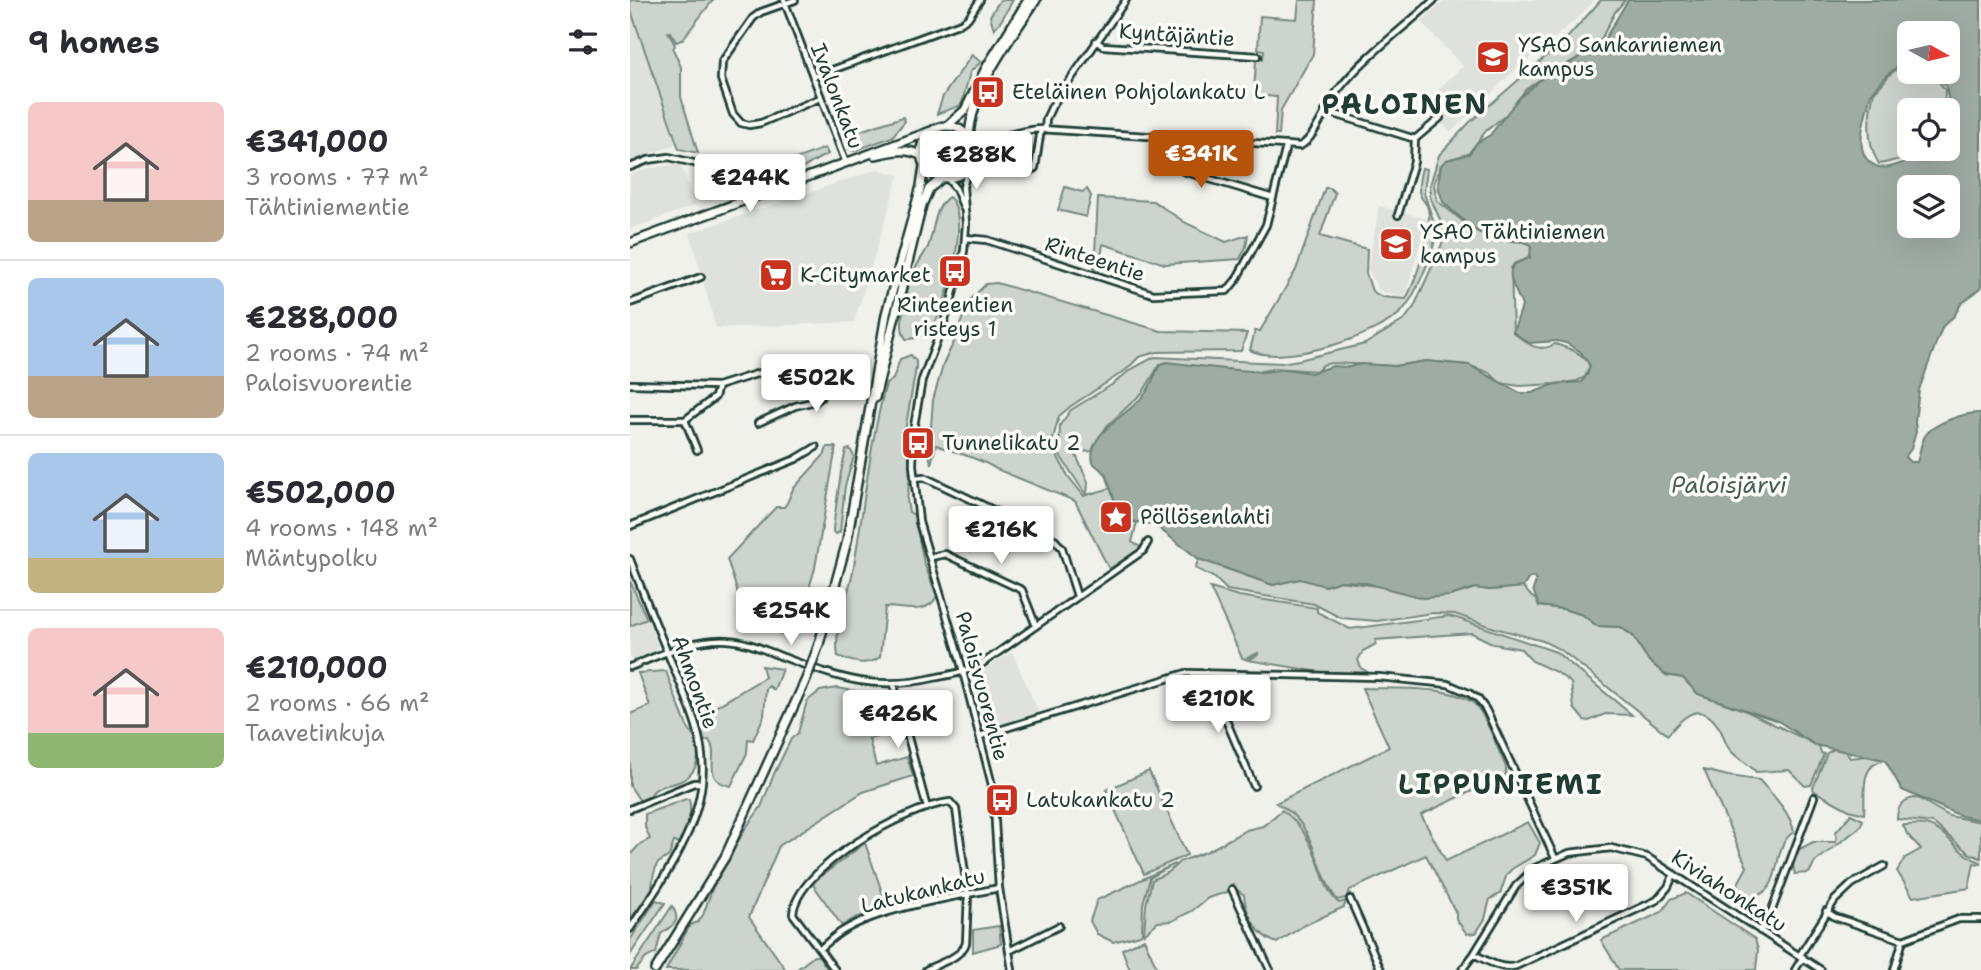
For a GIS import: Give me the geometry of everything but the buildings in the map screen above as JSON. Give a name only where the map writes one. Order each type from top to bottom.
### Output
[{"type":"main road","points":[[630,243],[947,126],[965,110],[986,68],[1028,0]]},
{"type":"main road","points":[[655,969],[725,856],[807,677],[819,644],[847,541],[870,410],[925,195],[932,185],[968,169],[973,158],[970,138],[973,111],[987,79],[1036,0]]},
{"type":"main road","points":[[947,126],[960,129],[970,138]]},
{"type":"main road","points":[[870,410],[886,314],[921,186],[924,166],[920,155],[923,143],[931,131]]},
{"type":"main road","points":[[861,159],[902,150],[910,150],[920,155]]},
{"type":"main road","points":[[924,166],[944,178]]},
{"type":"street","points":[[795,0],[761,12],[753,18],[722,62],[721,79],[733,114],[741,123],[755,125],[820,98]]},
{"type":"street","points":[[813,77],[961,23],[968,18],[980,0]]},
{"type":"street","points":[[1006,172],[1035,168],[1043,129],[1052,106],[1126,0]]},
{"type":"street","points":[[970,138],[986,140],[1021,130],[1043,129],[1304,145],[1340,88],[1356,70],[1434,0]]},
{"type":"street","name":"Ivalonkatu","points":[[785,2],[846,164]]},
{"type":"street","name":"Kyntäjäntie","points":[[1096,41],[1103,46],[1258,56]]},
{"type":"street","points":[[1325,111],[1415,139]]},
{"type":"street","points":[[1398,215],[1414,162],[1415,139],[1440,118]]},
{"type":"street","points":[[973,158],[1000,138]]},
{"type":"street","points":[[1178,139],[1179,167],[1183,171],[1273,198]]},
{"type":"street","name":"Rinteentie","points":[[966,238],[987,240],[1153,294],[1220,293],[1231,287],[1260,238],[1286,146]]},
{"type":"street","points":[[630,167],[648,160],[669,157],[702,165],[728,178],[740,202]]},
{"type":"street","name":"Paloisvuorentie","points":[[968,169],[963,187],[966,238],[953,295],[922,380],[914,426],[914,478],[919,522],[963,671],[993,789],[999,888],[1012,970]]},
{"type":"street","name":"Paloisvuorentie","points":[[944,178],[956,189],[965,210]]},
{"type":"street","points":[[630,303],[701,277]]},
{"type":"street","points":[[630,384],[718,386],[769,370],[818,372],[822,383],[821,397],[758,423]]},
{"type":"street","points":[[630,420],[685,420],[715,397],[718,386]]},
{"type":"street","points":[[685,420],[698,450]]},
{"type":"street","points":[[630,526],[796,459],[816,447]]},
{"type":"street","points":[[914,478],[924,477],[1054,539],[1062,548],[1077,597]]},
{"type":"street","points":[[630,667],[705,641],[738,641],[865,684],[894,685],[963,671],[983,663],[1143,551],[1149,542]]},
{"type":"street","points":[[931,557],[946,554],[1022,590],[1035,626]]},
{"type":"street","name":"Ahmontie","points":[[630,559],[690,706],[702,756],[702,783],[695,812],[684,839],[630,929]]},
{"type":"street","points":[[980,736],[1185,673],[1379,677],[1448,684],[1478,699],[1486,710],[1555,858]]},
{"type":"street","points":[[1206,673],[1254,786]]},
{"type":"street","points":[[894,685],[927,808]]},
{"type":"street","points":[[630,809],[694,783],[702,783]]},
{"type":"street","points":[[1760,931],[1769,918],[1814,797]]},
{"type":"street","points":[[835,970],[793,914],[811,878],[880,827],[950,802],[956,809],[968,895],[964,949],[926,970]]},
{"type":"street","name":"Kiviahonkatu","points":[[1462,970],[1475,954],[1517,886],[1535,868],[1583,849],[1611,848],[1647,858],[1821,970]]},
{"type":"street","points":[[1795,970],[1826,911],[1852,884],[1884,866]]},
{"type":"street","points":[[1475,954],[1497,965],[1510,968],[1516,966],[1657,900],[1674,874]]},
{"type":"street","name":"Latukankatu","points":[[820,949],[845,929],[862,921],[999,888]]},
{"type":"street","points":[[1232,889],[1270,970]]},
{"type":"street","points":[[1350,899],[1381,970]]},
{"type":"street","points":[[1826,911],[1835,917],[1903,940],[1959,919],[1981,919]]},
{"type":"street","points":[[1009,951],[1059,926]]},
{"type":"street","points":[[1894,970],[1903,940]]},
{"type":"shaded area","points":[[713,0],[682,40],[676,42],[668,32],[681,67],[681,97],[698,153],[679,149],[630,8],[630,1]]},
{"type":"shaded area","points":[[1000,0],[1013,0],[994,29],[990,16]]},
{"type":"shaded area","points":[[1299,0],[1317,0],[1313,54],[1281,110],[1279,135],[1275,135],[1277,97],[1254,95],[1256,60],[1263,59],[1264,50],[1258,49],[1260,16],[1297,19]]},
{"type":"shaded area","name":"YSAO Sankarniemen kampus","points":[[1446,0],[1595,0],[1578,18],[1511,74],[1451,132],[1421,105],[1463,66],[1421,22]]},
{"type":"shaded area","points":[[1601,0],[1625,0],[1615,12],[1600,41],[1580,57],[1525,90],[1512,110],[1486,131],[1468,154],[1447,160],[1441,165],[1434,184],[1437,201],[1474,229],[1493,238],[1521,241],[1531,245],[1532,253],[1511,268],[1513,332],[1532,346],[1543,348],[1555,344],[1580,354],[1590,365],[1585,377],[1577,381],[1520,386],[1500,383],[1490,373],[1468,365],[1426,361],[1395,366],[1331,363],[1323,365],[1317,371],[1275,368],[1258,372],[1160,364],[1143,392],[1107,426],[1092,451],[1079,452],[1076,455],[1088,482],[1087,495],[1111,488],[1115,502],[1127,521],[1137,522],[1132,542],[1142,548],[1109,569],[1075,501],[936,445],[931,464],[929,453],[933,400],[944,362],[968,302],[986,284],[997,283],[1161,331],[1247,333],[1241,351],[1157,352],[1139,357],[1126,370],[1059,416],[1053,448],[1068,476],[1084,496],[1086,495],[1059,454],[1060,425],[1071,410],[1130,370],[1154,357],[1281,363],[1299,360],[1365,344],[1404,320],[1414,307],[1442,244],[1442,224],[1430,197],[1430,185],[1439,155],[1469,123],[1568,37]]},
{"type":"shaded area","points":[[630,8],[676,144],[630,162]]},
{"type":"shaded area","points":[[972,55],[981,62],[970,72],[962,103],[937,114],[943,96]]},
{"type":"shaded area","points":[[1896,70],[1897,84],[1940,84],[1945,90],[1945,98],[1897,98],[1897,160],[1879,164],[1869,129],[1870,110],[1874,92]]},
{"type":"shaded area","points":[[903,117],[905,121],[892,137],[854,151],[849,149],[853,133]]},
{"type":"shaded area","points":[[825,148],[828,154],[795,173],[778,181],[760,182],[758,177],[761,172]]},
{"type":"shaded area","points":[[680,164],[696,205],[630,229],[630,175],[650,168]]},
{"type":"shaded area","points":[[1422,168],[1427,169],[1424,193],[1436,229],[1436,237],[1413,296],[1402,311],[1390,321],[1352,339],[1306,352],[1284,355],[1250,350],[1255,331],[1260,331],[1296,270],[1325,188],[1330,188],[1335,193],[1320,236],[1367,249],[1366,273],[1372,291],[1382,297],[1406,299],[1419,268],[1428,229],[1428,209],[1419,189]]},
{"type":"shaded area","points":[[878,169],[899,175],[854,322],[716,328],[690,233]]},
{"type":"shaded area","points":[[1065,187],[1082,192],[1087,189],[1091,196],[1086,217],[1058,210]]},
{"type":"shaded area","points":[[949,197],[955,206],[958,221],[958,239],[951,279],[934,324],[918,337],[906,339],[902,316],[908,286],[928,247],[937,212]]},
{"type":"shaded area","points":[[1098,198],[1153,201],[1186,223],[1226,242],[1248,235],[1246,247],[1240,259],[1165,264],[1103,244],[1099,273],[1094,271]]},
{"type":"shaded area","name":"YSAO Tähtiniemen kampus","points":[[1379,206],[1427,219],[1405,297],[1379,291],[1368,269]]},
{"type":"shaded area","points":[[911,355],[916,361],[916,368],[905,431],[910,477],[907,500],[909,512],[914,515],[924,563],[937,596],[928,606],[921,608],[885,607],[880,657],[865,663],[854,662],[838,656],[837,646],[853,571],[875,430],[886,384],[893,379],[900,359]]},
{"type":"shaded area","points":[[827,447],[836,447],[815,568],[797,629],[790,630],[787,637],[760,623],[741,603],[727,559],[776,507],[784,507],[793,489],[825,454]]},
{"type":"shaded area","points":[[850,449],[854,456],[845,486],[840,532],[836,534],[833,528],[841,472],[846,450]]},
{"type":"shaded area","points":[[1199,559],[1273,585],[1300,578],[1325,586],[1340,581],[1450,596],[1475,588],[1490,590],[1523,587],[1538,601],[1539,606],[1583,615],[1597,626],[1620,627],[1633,636],[1649,661],[1666,675],[1683,678],[1698,694],[1744,710],[1819,746],[1824,754],[1811,785],[1805,786],[1789,770],[1756,772],[1729,749],[1721,731],[1708,715],[1701,712],[1687,716],[1668,735],[1561,650],[1543,641],[1455,614],[1433,613],[1377,621],[1341,618],[1314,604],[1227,590],[1215,578],[1195,568]]},
{"type":"shaded area","points":[[630,581],[647,619],[630,626]]},
{"type":"shaded area","points":[[1210,588],[1239,596],[1317,608],[1317,612],[1350,629],[1448,616],[1457,618],[1556,652],[1632,715],[1605,714],[1589,721],[1584,720],[1574,708],[1571,683],[1558,673],[1532,661],[1521,649],[1494,644],[1472,633],[1375,640],[1376,644],[1363,651],[1358,660],[1361,668],[1371,674],[1320,672],[1248,660],[1258,653],[1242,658]]},
{"type":"shaded area","points":[[647,619],[658,646],[656,651],[633,661],[630,654],[630,626]]},
{"type":"shaded area","points":[[1012,652],[1039,713],[994,728],[979,672]]},
{"type":"shaded area","points":[[762,666],[782,669],[774,690],[769,686],[766,689],[764,716],[753,740],[748,739],[747,753],[731,786],[721,783],[713,773],[712,747],[709,740],[704,741],[701,729],[704,714],[765,677]]},
{"type":"shaded area","points":[[666,671],[686,724],[697,742],[696,766],[689,776],[658,788],[650,797],[640,801],[630,786],[630,714],[650,706],[638,673]]},
{"type":"shaded area","points":[[837,688],[877,695],[887,701],[891,721],[900,730],[869,739],[876,766],[907,757],[913,776],[863,792],[779,846],[749,917],[786,970],[666,970],[690,925],[698,922],[703,915],[713,887],[745,829],[761,807],[791,739],[798,733],[807,701],[820,691]]},
{"type":"shaded area","points":[[1362,688],[1424,689],[1456,695],[1469,700],[1478,708],[1490,729],[1506,767],[1506,775],[1421,815],[1446,861],[1528,822],[1540,843],[1535,855],[1507,874],[1500,894],[1490,899],[1485,919],[1476,933],[1467,934],[1456,919],[1456,913],[1426,855],[1350,890],[1346,898],[1337,900],[1300,822],[1276,803],[1389,747]]},
{"type":"shaded area","points":[[1834,749],[1845,751],[1850,758],[1867,756],[1884,760],[1876,763],[1867,774],[1864,814],[1849,810],[1814,791],[1827,753]]},
{"type":"shaded area","points":[[1704,770],[1759,780],[1789,818],[1794,832],[1786,839],[1781,849],[1773,880],[1759,895],[1745,898],[1739,895],[1736,887],[1747,867]]},
{"type":"shaded area","points":[[1149,771],[1187,855],[1144,874],[1106,790]]},
{"type":"shaded area","points":[[1918,798],[1949,816],[1981,822],[1981,858],[1970,854],[1933,823],[1897,819],[1902,804],[1909,799]]},
{"type":"shaded area","points":[[689,799],[690,811],[679,843],[674,842],[669,856],[657,864],[652,892],[630,919],[630,855],[640,844],[650,839],[645,827],[645,814]]},
{"type":"shaded area","points":[[1282,810],[1303,832],[1328,889],[1339,903],[1346,901],[1344,907],[1303,926],[1277,943],[1258,930],[1247,910],[1244,895],[1231,885],[1231,891],[1208,898],[1192,911],[1172,921],[1158,922],[1144,934],[1146,905],[1152,880],[1169,872],[1179,862],[1208,851],[1246,830],[1263,826]]},
{"type":"shaded area","points":[[1851,814],[1863,820],[1860,827],[1815,862],[1809,873],[1795,874],[1793,865],[1798,850],[1813,842],[1835,842],[1835,833]]},
{"type":"shaded area","points":[[1903,825],[1934,828],[1966,855],[1981,862],[1974,863],[1969,888],[1913,897],[1897,871],[1905,858],[1921,849],[1907,834]]},
{"type":"shaded area","points":[[865,843],[888,909],[855,918],[842,926],[812,883]]},
{"type":"shaded area","points":[[1175,864],[1150,878],[1143,904],[1140,935],[1113,942],[1097,934],[1090,921],[1097,900]]},
{"type":"shaded area","points":[[1686,893],[1755,939],[1758,950],[1756,970],[1619,970],[1601,940],[1662,912],[1671,899]]},
{"type":"shaded area","points":[[656,900],[665,903],[630,955],[630,940]]},
{"type":"shaded area","points":[[672,906],[676,920],[661,934],[656,953],[646,958],[636,970],[630,970]]},
{"type":"shaded area","points":[[999,926],[1001,944],[973,952],[973,930]]},
{"type":"shaded area","points":[[1144,939],[1158,970],[1130,970],[1122,949]]},
{"type":"shaded area","points":[[814,956],[819,956],[828,970],[796,970]]},
{"type":"water","name":"Paloisjärvi","points":[[1628,0],[1981,0],[1981,288],[1961,304],[1954,316],[1943,326],[1919,390],[1916,432],[1911,449],[1905,457],[1910,462],[1917,462],[1923,439],[1935,427],[1959,416],[1981,413],[1981,820],[1961,816],[1902,790],[1885,760],[1815,745],[1778,721],[1698,694],[1683,678],[1666,675],[1649,661],[1633,636],[1621,627],[1597,626],[1583,615],[1539,606],[1533,590],[1536,581],[1534,577],[1529,578],[1523,587],[1490,590],[1475,588],[1450,596],[1423,598],[1362,582],[1340,581],[1325,586],[1300,579],[1273,585],[1199,559],[1153,524],[1127,521],[1115,502],[1106,474],[1093,463],[1096,442],[1102,433],[1138,402],[1151,384],[1160,364],[1167,362],[1263,372],[1287,369],[1311,373],[1333,366],[1395,366],[1426,361],[1469,365],[1520,393],[1532,393],[1555,384],[1582,382],[1590,366],[1581,352],[1557,341],[1529,343],[1513,332],[1522,306],[1511,270],[1516,263],[1530,258],[1531,245],[1526,242],[1498,240],[1476,231],[1443,202],[1438,184],[1441,165],[1447,160],[1469,154],[1477,143],[1490,135],[1519,98],[1546,75],[1566,66],[1604,40]],"holes":[[[1897,21],[1960,21],[1960,84],[1944,84],[1948,98],[1960,98],[1960,161],[1909,162],[1878,167],[1868,160],[1862,147],[1865,116],[1871,95],[1897,68]]]},
{"type":"place","name":"YSAO Sankarniemen kampus","points":[[1493,57]]},
{"type":"place","name":"Eteläinen Pohjolankatu L","points":[[988,92]]},
{"type":"place","name":"YSAO Tähtiniemen kampus","points":[[1396,244]]},
{"type":"place","name":"Rinteentien risteys 1","points":[[955,271]]},
{"type":"place","name":"K-Citymarket","points":[[776,275]]},
{"type":"place","name":"Tunnelikatu 2","points":[[918,443]]},
{"type":"place","name":"Pöllösenlahti","points":[[1116,517]]},
{"type":"place","name":"Latukankatu 2","points":[[1002,800]]},
{"type":"district","name":"PALOINEN","points":[[1405,104]]},
{"type":"district","name":"LIPPUNIEMI","points":[[1501,784]]}]
